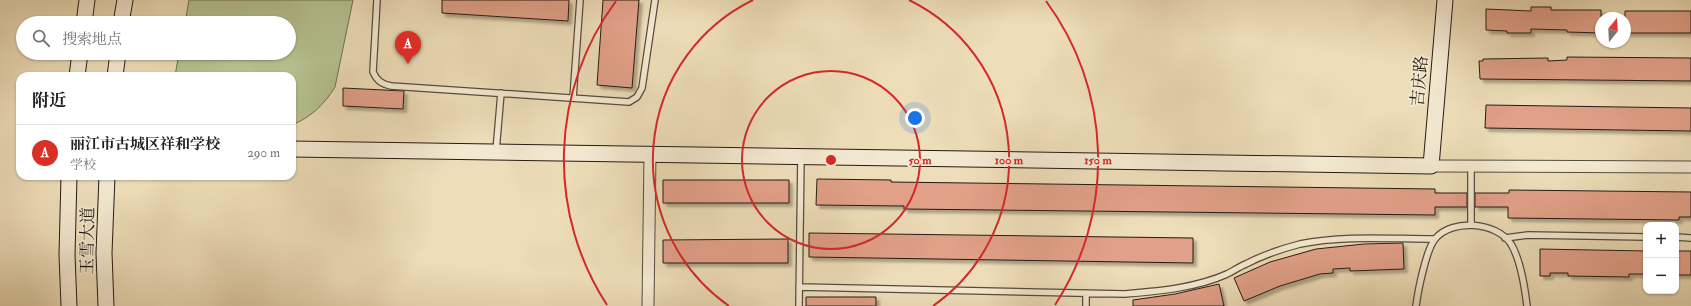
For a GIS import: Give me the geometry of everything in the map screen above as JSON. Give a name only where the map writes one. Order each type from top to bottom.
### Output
[{"type":"street","points":[[85,16],[87,0]]},
{"type":"street","points":[[122,16],[124,0]]},
{"type":"street","name":"吉庆路","points":[[1431,166],[1445,0]]},
{"type":"street","points":[[78,72],[79,60]]},
{"type":"street","points":[[116,72],[117,60]]},
{"type":"street","points":[[296,149],[1431,166],[1691,167]]},
{"type":"street","points":[[648,306],[650,154]]},
{"type":"street","name":"玉雪大道","points":[[68,306],[67,255],[69,180]]},
{"type":"street","name":"玉雪大道","points":[[106,306],[104,254],[107,180]]},
{"type":"lane","points":[[377,0],[373,72],[378,81],[391,86],[629,102],[637,97],[642,88],[655,0]]},
{"type":"lane","points":[[573,98],[580,0]]},
{"type":"lane","points":[[496,152],[501,93]]},
{"type":"lane","points":[[799,306],[801,156]]},
{"type":"lane","points":[[1471,166],[1471,225]]},
{"type":"lane","points":[[1416,306],[1421,277],[1434,239],[1455,227],[1471,225],[1489,228],[1505,238],[1511,244],[1522,278],[1527,306]]},
{"type":"lane","points":[[1505,238],[1528,235],[1643,237]]},
{"type":"lane","points":[[799,287],[1125,294],[1185,286],[1226,274],[1251,261],[1282,249],[1318,241],[1354,238],[1434,239]]},
{"type":"lane","points":[[1679,238],[1691,238]]},
{"type":"lane","points":[[1086,293],[1086,306]]},
{"type":"green space","points":[[189,0],[353,0],[335,87],[316,110],[296,123],[296,72],[176,72],[178,60],[296,60],[296,16],[186,16]]},
{"type":"building","points":[[442,0],[569,0],[568,21],[442,13]]},
{"type":"building","points":[[603,0],[639,0],[632,88],[597,85]]},
{"type":"building","points":[[1531,7],[1551,7],[1551,10],[1601,10],[1601,12],[1595,12],[1595,33],[1531,29],[1531,33],[1507,33],[1507,31],[1486,30],[1486,9],[1531,11]]},
{"type":"building","points":[[1691,11],[1691,33],[1631,33],[1631,12],[1625,12]]},
{"type":"building","points":[[1567,57],[1691,58],[1691,81],[1480,79],[1479,61],[1483,61],[1483,59],[1548,58],[1548,61],[1567,60]]},
{"type":"building","points":[[343,88],[404,91],[403,109],[343,106]]},
{"type":"building","points":[[1486,105],[1691,108],[1691,131],[1485,128]]},
{"type":"building","points":[[817,179],[891,180],[891,182],[1435,189],[1435,193],[1467,193],[1467,207],[1435,207],[1435,215],[904,209],[904,206],[816,205]]},
{"type":"building","points":[[663,180],[789,180],[789,203],[663,203]]},
{"type":"building","points":[[1509,190],[1691,192],[1691,217],[1679,217],[1679,220],[1508,218],[1508,207],[1475,207],[1475,193],[1509,193]]},
{"type":"building","points":[[809,233],[1193,238],[1193,263],[809,257]]},
{"type":"building","points":[[788,239],[788,263],[663,263],[663,240]]},
{"type":"building","points":[[1403,243],[1404,269],[1350,271],[1350,268],[1333,269],[1333,273],[1320,274],[1280,286],[1244,301],[1234,278],[1270,262],[1316,249],[1364,244]]},
{"type":"building","points":[[1540,249],[1643,251],[1643,274],[1629,274],[1629,277],[1568,276],[1568,273],[1550,273],[1550,276],[1540,276]]},
{"type":"building","points":[[1679,251],[1691,251],[1691,275],[1679,275]]},
{"type":"building","points":[[1219,284],[1224,306],[1133,306],[1133,300],[1175,294]]},
{"type":"building","points":[[806,297],[876,297],[876,306],[806,306]]},
{"type":"place","name":"丽江市古城区祥和学校","points":[[408,64]]}]
